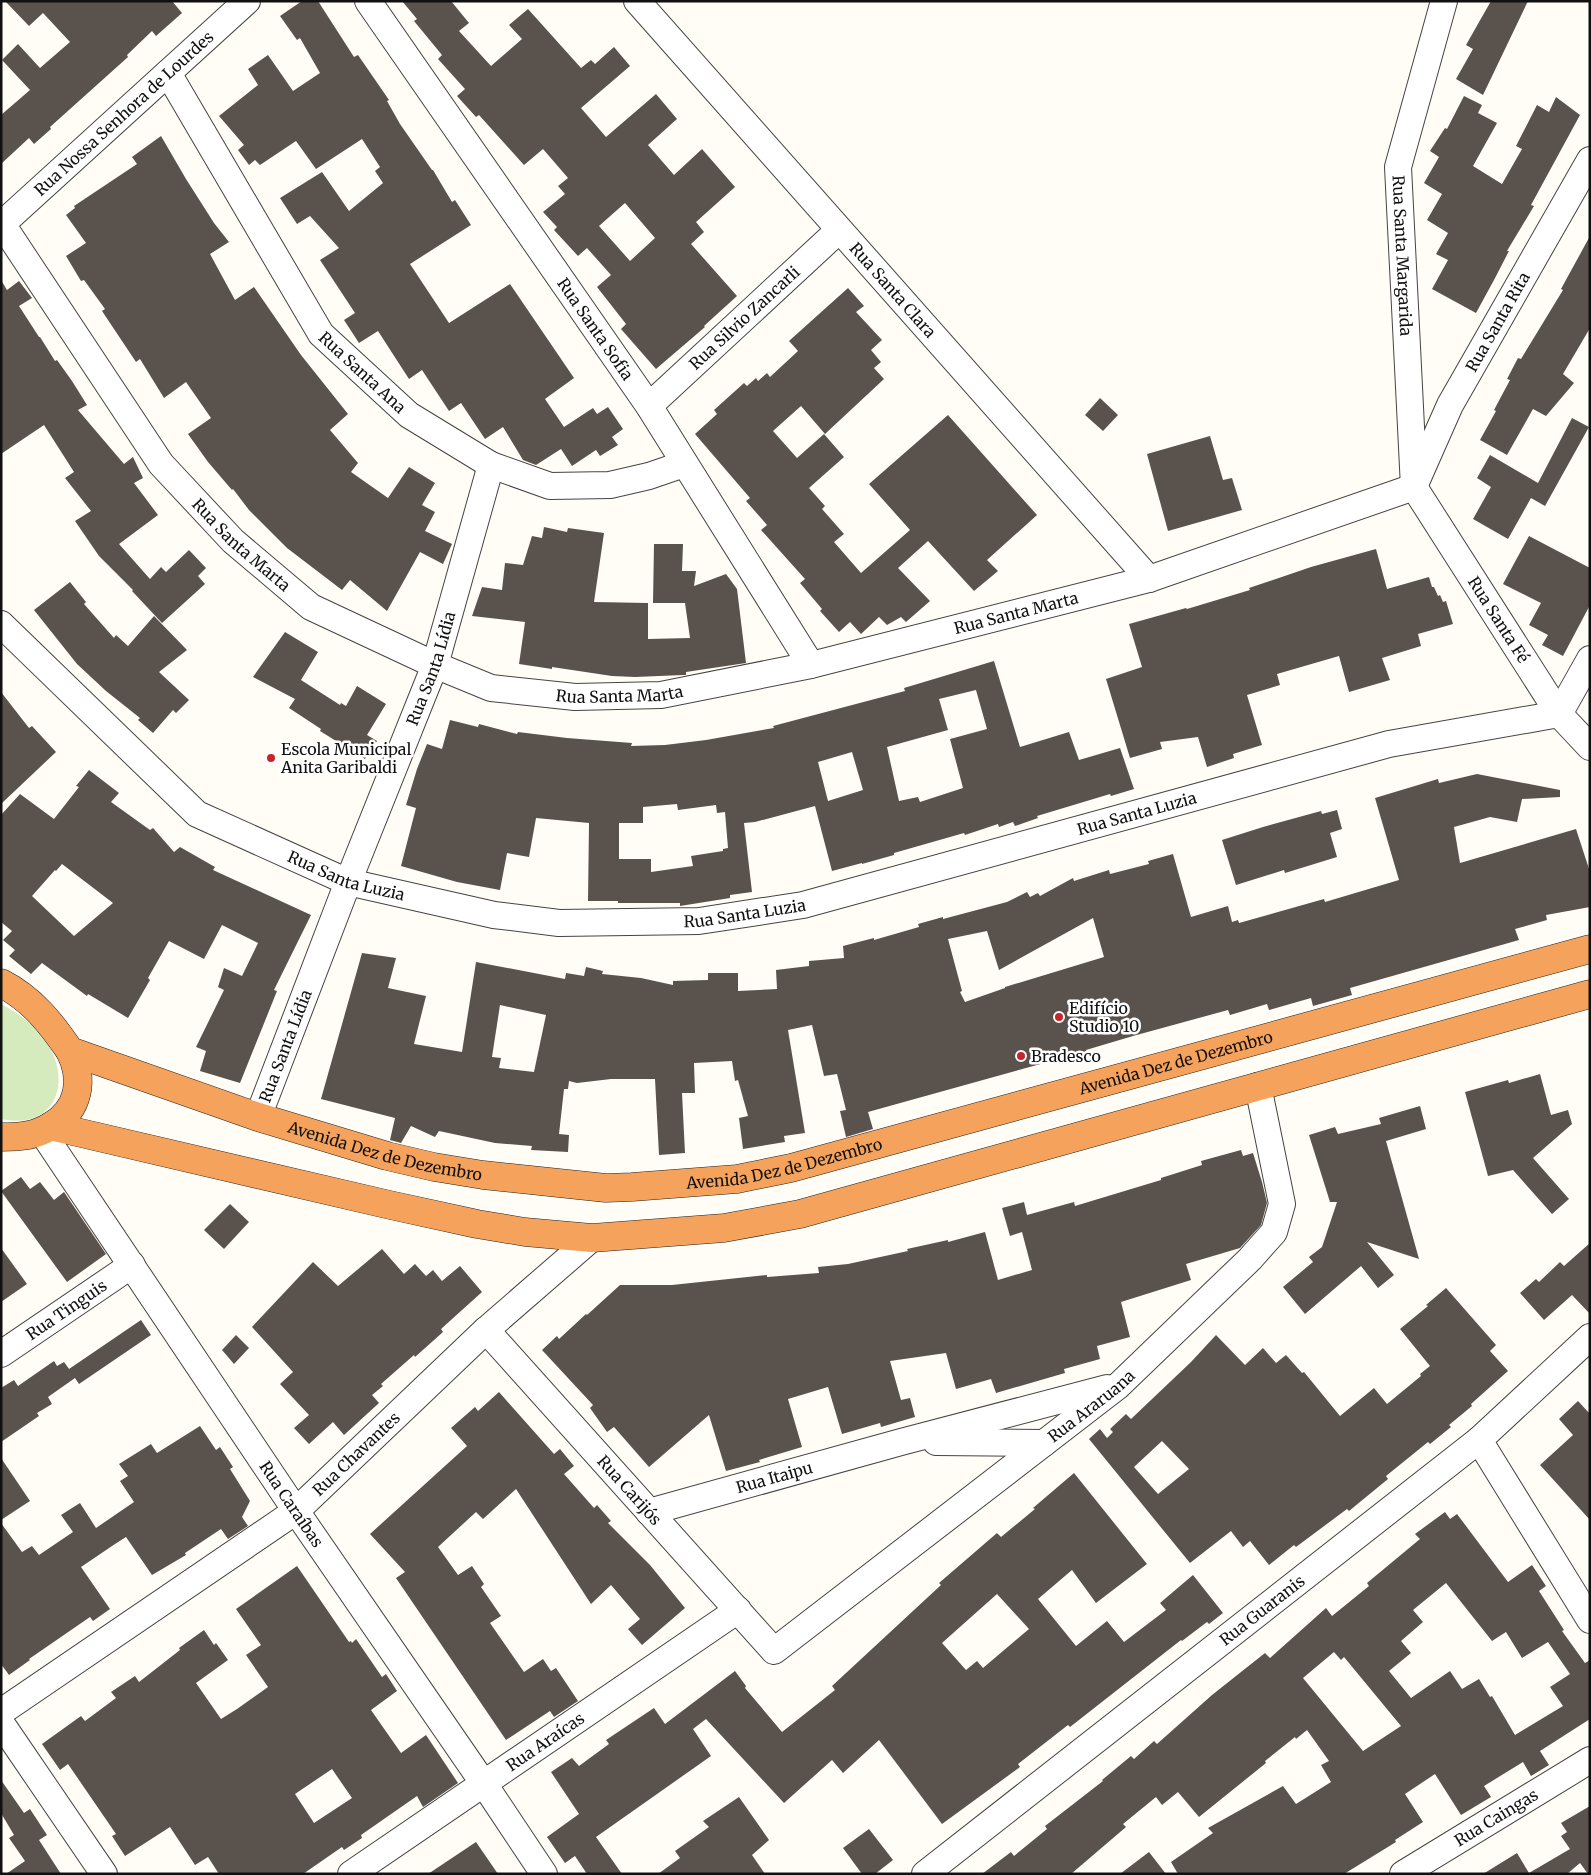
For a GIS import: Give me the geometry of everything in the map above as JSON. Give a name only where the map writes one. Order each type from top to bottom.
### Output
[{"type":"highway","name":"Avenida Dez de Dezembro","points":[[70,1051],[258,1118],[387,1156],[434,1167],[483,1175],[606,1188],[632,1187],[737,1179],[764,1175],[1590,950]]},
{"type":"highway","points":[[1,983],[13,989],[35,1006],[53,1026],[70,1051],[78,1078],[76,1096],[66,1116],[46,1129],[22,1137],[1,1137]]},
{"type":"highway","points":[[46,1129],[477,1224],[525,1232],[592,1238],[724,1228],[800,1214],[1590,994]]},
{"type":"street","name":"Rua Nossa Senhora de Lourdes","points":[[2,224],[247,1]]},
{"type":"street","name":"Rua Santa Sofia","points":[[368,1],[649,406],[811,665]]},
{"type":"street","name":"Rua Santa Clara","points":[[637,1],[1149,579]]},
{"type":"street","name":"Rua Santa Margarida","points":[[1414,487],[1398,168],[1444,1]]},
{"type":"street","name":"Rua Santa Ana","points":[[168,73],[321,334],[409,415],[491,465],[550,486],[610,485],[649,476],[684,464]]},
{"type":"street","name":"Rua Santa Rita","points":[[1414,487],[1450,405],[1590,160]]},
{"type":"street","name":"Rua Santa Marta","points":[[2,224],[161,464],[233,541],[311,607],[435,665],[491,688],[575,696],[661,695],[811,665],[1149,579],[1414,487]]},
{"type":"street","name":"Rua Silvio Zancarli","points":[[649,406],[839,230]]},
{"type":"street","name":"Rua Santa Lídia","points":[[258,1118],[348,882],[435,665],[491,465]]},
{"type":"street","name":"Rua Santa Fé","points":[[1414,487],[1560,714],[1590,747]]},
{"type":"street","name":"Rua Santa Luzia","points":[[1,624],[197,814],[348,882],[494,915],[560,923],[699,921],[803,905],[1389,744],[1560,714]]},
{"type":"street","points":[[1560,714],[1590,659]]},
{"type":"street","name":"Rua Araruana","points":[[774,1651],[1118,1386],[1250,1259],[1274,1232],[1282,1204],[1258,1086]]},
{"type":"street","name":"Rua Caraíbas","points":[[46,1129],[132,1265],[296,1511],[544,1874]]},
{"type":"street","name":"Rua Chavantes","points":[[1,1712],[296,1511],[486,1330],[592,1238]]},
{"type":"street","name":"Rua Tinguis","points":[[1,1354],[132,1265]]},
{"type":"street","name":"Rua Carijós","points":[[486,1330],[774,1651]]},
{"type":"street","name":"Rua Guaranis","points":[[924,1874],[1479,1440],[1590,1338]]},
{"type":"street","name":"Rua Itaipu","points":[[649,1512],[901,1442],[1118,1386]]},
{"type":"street","points":[[1479,1440],[1590,1620]]},
{"type":"street","name":"Rua Itaipu","points":[[901,1442],[1044,1443]]},
{"type":"street","name":"Rua Araícas","points":[[352,1874],[738,1610]]},
{"type":"street","points":[[1,1723],[104,1874]]},
{"type":"street","name":"Rua Caingas","points":[[1403,1874],[1590,1760]]},
{"type":"green space","points":[[1,1004],[24,1018],[39,1032],[52,1052],[58,1068],[58,1084],[55,1097],[48,1109],[36,1117],[20,1121],[1,1119]]},
{"type":"building","points":[[5,1],[172,1],[182,13],[156,36],[152,31],[127,55],[128,57],[50,127],[51,129],[34,144],[29,138],[1,164],[1,115],[30,90],[2,60],[18,44],[40,68],[70,42],[43,13],[29,26]]},
{"type":"building","points":[[302,1],[318,1],[354,57],[358,55],[389,100],[387,101],[400,124],[433,170],[452,202],[455,200],[471,225],[410,264],[449,323],[510,284],[574,378],[545,399],[564,427],[593,408],[597,414],[608,407],[623,429],[612,437],[618,445],[600,456],[596,450],[572,466],[561,449],[536,465],[523,460],[503,427],[485,439],[461,403],[449,411],[422,370],[409,379],[378,331],[359,343],[344,320],[355,313],[320,260],[339,248],[310,216],[297,224],[280,198],[322,172],[349,211],[383,183],[375,171],[380,167],[362,139],[316,169],[296,141],[260,165],[255,160],[249,165],[238,150],[244,145],[219,116],[258,85],[248,69],[268,55],[293,91],[320,73],[300,38],[297,40],[280,16]]},
{"type":"building","points":[[402,1],[451,1],[469,23],[459,31],[491,66],[522,39],[509,25],[528,9],[581,68],[591,60],[595,64],[614,47],[630,66],[581,108],[606,137],[656,94],[677,119],[648,145],[674,175],[702,149],[735,187],[696,222],[704,232],[691,244],[737,296],[705,327],[656,369],[621,329],[626,324],[597,287],[611,275],[587,248],[578,256],[554,230],[557,227],[543,212],[565,194],[558,186],[568,178],[543,149],[524,165],[479,115],[476,117],[457,96],[465,89],[438,59],[442,55],[414,21],[417,19]],"holes":[[[625,203],[655,238],[630,261],[599,226]]]},
{"type":"building","points":[[1491,1],[1528,1],[1483,95],[1456,79],[1473,49],[1466,45]]},
{"type":"building","points":[[1464,96],[1482,105],[1478,113],[1497,123],[1473,166],[1502,184],[1522,149],[1516,146],[1537,105],[1549,112],[1556,97],[1580,115],[1531,205],[1534,206],[1507,251],[1509,251],[1476,313],[1432,289],[1448,260],[1436,254],[1448,233],[1427,220],[1442,194],[1424,183],[1439,157],[1430,151],[1445,128],[1447,129]]},
{"type":"building","points":[[161,136],[214,223],[229,242],[210,254],[235,300],[254,287],[301,355],[348,414],[330,430],[358,463],[351,472],[388,498],[409,467],[435,483],[422,505],[435,512],[425,531],[452,544],[443,564],[420,552],[387,611],[350,580],[342,590],[287,548],[249,510],[208,462],[188,434],[211,418],[186,382],[164,398],[140,359],[136,362],[102,311],[105,309],[84,280],[81,281],[66,256],[86,243],[66,215],[75,208],[74,206],[137,164],[132,157]]},
{"type":"building","points":[[1590,236],[1590,328],[1563,374],[1574,383],[1546,416],[1533,409],[1507,455],[1480,440],[1496,411],[1494,410],[1510,380],[1507,379],[1518,358],[1521,359],[1563,290],[1561,289]]},
{"type":"building","points":[[1,280],[7,290],[19,281],[32,298],[19,306],[87,405],[78,410],[124,464],[133,457],[143,478],[134,483],[158,515],[119,544],[150,579],[161,567],[166,572],[189,550],[206,568],[198,576],[205,584],[162,623],[99,556],[75,521],[91,511],[65,478],[74,472],[44,425],[1,454]]},
{"type":"building","points":[[848,288],[864,306],[856,312],[882,340],[871,350],[881,362],[874,368],[884,379],[825,434],[801,406],[773,431],[797,458],[824,434],[844,457],[809,488],[825,506],[822,509],[844,534],[834,542],[861,573],[910,530],[869,484],[948,415],[1037,515],[987,560],[998,571],[974,591],[928,541],[898,568],[930,601],[906,622],[901,617],[887,625],[879,617],[861,634],[850,622],[839,632],[820,611],[822,609],[800,583],[805,579],[761,530],[767,525],[746,501],[750,498],[695,434],[717,414],[714,410],[744,383],[747,386],[756,378],[758,381],[767,373],[770,377],[798,351],[789,341]]},
{"type":"building","points":[[1100,398],[1118,415],[1103,431],[1085,415]]},
{"type":"building","points":[[1572,418],[1589,427],[1545,506],[1531,498],[1508,539],[1473,519],[1491,487],[1477,478],[1490,455],[1538,483]]},
{"type":"building","points":[[1210,436],[1223,480],[1232,478],[1242,510],[1168,531],[1147,454]]},
{"type":"building","points":[[544,527],[567,532],[568,528],[604,533],[594,602],[648,603],[648,639],[690,638],[685,603],[653,603],[654,544],[683,544],[682,571],[696,571],[694,586],[726,574],[737,589],[746,663],[686,672],[686,675],[635,677],[612,676],[519,664],[525,622],[472,616],[482,587],[502,590],[505,563],[523,565],[532,536],[542,538]]},
{"type":"building","points":[[1529,536],[1590,568],[1590,605],[1563,656],[1542,645],[1548,635],[1529,625],[1541,603],[1503,584]]},
{"type":"building","points":[[1376,549],[1387,589],[1429,577],[1432,587],[1434,587],[1438,596],[1440,595],[1443,602],[1446,601],[1453,624],[1418,634],[1421,646],[1382,658],[1390,680],[1349,692],[1339,656],[1277,674],[1280,685],[1247,695],[1262,745],[1233,754],[1234,758],[1207,767],[1198,737],[1160,742],[1162,749],[1130,758],[1106,679],[1142,667],[1129,624],[1250,590],[1249,588],[1311,567]]},
{"type":"building","points":[[70,582],[86,602],[84,604],[114,638],[116,635],[128,646],[154,616],[187,650],[159,672],[189,700],[176,713],[173,710],[153,733],[138,720],[140,718],[106,691],[77,664],[34,610]]},
{"type":"building","points":[[285,632],[318,652],[301,680],[340,705],[341,703],[346,706],[357,686],[386,704],[367,735],[377,741],[365,759],[320,731],[321,729],[289,708],[295,699],[253,677]]},
{"type":"building","points":[[994,661],[1020,747],[1069,732],[1079,760],[1120,748],[1134,789],[1111,796],[1110,794],[1037,816],[1038,818],[1015,826],[1013,822],[999,827],[998,824],[965,835],[964,833],[894,853],[894,855],[832,871],[815,806],[755,822],[744,823],[752,892],[730,895],[730,898],[680,906],[680,903],[588,901],[589,823],[536,818],[529,857],[507,853],[500,890],[457,882],[401,866],[416,808],[406,805],[417,769],[427,744],[442,749],[450,720],[478,727],[479,724],[517,734],[518,732],[632,743],[631,746],[665,745],[774,728],[773,726],[905,691],[904,688]],"holes":[[[976,690],[987,729],[950,739],[963,788],[920,802],[918,797],[899,801],[887,747],[948,730],[939,699]],[[852,752],[863,790],[828,801],[818,762]],[[677,804],[678,810],[716,805],[717,813],[725,812],[728,848],[723,849],[723,851],[691,856],[693,866],[651,872],[651,859],[619,859],[619,823],[643,823],[643,807]]]},
{"type":"building","points":[[1,692],[29,728],[32,726],[56,752],[1,804]]},
{"type":"building","points":[[89,770],[119,793],[111,802],[150,830],[153,828],[174,852],[180,847],[215,867],[213,870],[311,915],[274,990],[277,991],[240,1083],[200,1071],[206,1051],[196,1047],[224,990],[218,987],[224,968],[242,976],[258,943],[222,925],[204,959],[169,941],[148,978],[150,980],[128,1018],[88,994],[87,996],[42,963],[31,974],[9,956],[15,950],[3,940],[12,931],[1,922],[1,815],[20,794],[54,819],[79,787],[76,786]],"holes":[[[62,864],[113,903],[74,936],[32,896]]]},
{"type":"building","points":[[1477,774],[1560,790],[1560,797],[1522,799],[1517,822],[1490,817],[1454,827],[1460,863],[1576,829],[1590,872],[1590,907],[1546,915],[1547,920],[1515,929],[1519,940],[1350,988],[1352,995],[1313,1006],[1311,998],[1269,1010],[1267,1004],[1230,1015],[1228,1010],[1086,1050],[1087,1055],[1056,1064],[1055,1060],[868,1112],[873,1129],[846,1137],[840,1111],[846,1110],[837,1074],[824,1076],[812,1025],[788,1030],[805,1133],[784,1136],[785,1142],[743,1149],[739,1118],[748,1116],[738,1080],[735,1081],[732,1061],[694,1063],[695,1093],[682,1093],[685,1153],[659,1155],[655,1079],[611,1079],[577,1083],[569,1081],[568,1089],[564,1089],[559,1134],[569,1135],[568,1152],[531,1150],[532,1146],[495,1143],[439,1131],[435,1137],[411,1126],[401,1143],[390,1140],[395,1118],[321,1099],[362,953],[396,958],[388,988],[426,996],[414,1044],[462,1052],[476,962],[565,979],[566,973],[584,976],[586,967],[603,971],[602,974],[641,978],[673,985],[673,981],[708,980],[708,973],[738,973],[738,991],[777,989],[776,970],[809,966],[809,961],[844,958],[843,946],[874,938],[874,940],[919,927],[918,924],[1007,902],[1027,892],[1030,897],[1038,893],[1040,896],[1073,878],[1074,881],[1109,870],[1110,874],[1149,864],[1148,861],[1173,854],[1191,917],[1228,906],[1232,922],[1238,920],[1239,923],[1324,899],[1325,902],[1399,880],[1375,798],[1438,779],[1439,783]],"holes":[[[1093,918],[1104,957],[1005,987],[965,1002],[960,992],[962,991],[948,939],[987,931],[999,970]],[[500,1005],[546,1015],[534,1072],[499,1068],[501,1058],[492,1057]]]},
{"type":"building","points":[[1337,810],[1342,829],[1330,833],[1337,857],[1285,873],[1284,870],[1236,885],[1222,840],[1321,811],[1322,814]]},
{"type":"building","points":[[1540,1074],[1551,1115],[1568,1110],[1572,1124],[1533,1158],[1569,1199],[1552,1214],[1513,1170],[1488,1176],[1465,1092],[1508,1080],[1509,1083]]},
{"type":"building","points":[[1420,1106],[1426,1129],[1386,1141],[1419,1259],[1367,1242],[1394,1275],[1378,1288],[1361,1266],[1305,1314],[1283,1287],[1313,1262],[1309,1257],[1322,1247],[1337,1202],[1330,1202],[1309,1135],[1335,1127],[1338,1134],[1381,1124],[1379,1118]]},
{"type":"building","points":[[1241,1150],[1243,1156],[1253,1153],[1262,1182],[1267,1203],[1261,1225],[1240,1248],[1186,1264],[1191,1280],[1121,1302],[1130,1337],[1097,1346],[1100,1359],[1064,1369],[1065,1373],[996,1393],[991,1379],[956,1389],[946,1353],[890,1361],[901,1400],[910,1398],[915,1417],[881,1427],[880,1423],[842,1434],[828,1387],[788,1399],[802,1447],[759,1460],[760,1462],[726,1471],[709,1415],[649,1467],[614,1427],[607,1432],[590,1408],[593,1405],[542,1350],[557,1336],[559,1339],[620,1285],[672,1285],[767,1275],[767,1277],[819,1273],[818,1267],[848,1264],[985,1232],[998,1280],[1032,1270],[1022,1232],[1010,1236],[1002,1208],[1024,1202],[1027,1215],[1074,1202],[1075,1206],[1161,1180],[1161,1178],[1202,1165],[1201,1161]]},
{"type":"building","points":[[21,1177],[30,1189],[40,1182],[54,1200],[64,1192],[106,1254],[67,1282],[1,1191]]},
{"type":"building","points":[[230,1204],[249,1222],[224,1249],[204,1230]]},
{"type":"building","points":[[1590,1243],[1590,1314],[1572,1295],[1544,1320],[1520,1293],[1536,1279],[1539,1282],[1560,1262],[1564,1266]]},
{"type":"building","points":[[1,1248],[27,1284],[1,1302]]},
{"type":"building","points":[[382,1249],[404,1274],[415,1264],[426,1276],[433,1270],[442,1281],[460,1266],[482,1292],[441,1329],[443,1332],[381,1384],[383,1386],[372,1395],[379,1403],[344,1435],[333,1422],[309,1444],[294,1428],[309,1415],[280,1384],[293,1372],[252,1327],[313,1262],[338,1286]]},
{"type":"building","points":[[1446,1288],[1496,1345],[1490,1351],[1508,1371],[1471,1404],[1472,1406],[1449,1425],[1451,1427],[1430,1444],[1428,1442],[1386,1476],[1388,1479],[1349,1511],[1347,1509],[1296,1547],[1294,1545],[1269,1565],[1250,1541],[1243,1547],[1231,1531],[1190,1563],[1089,1439],[1100,1429],[1107,1438],[1113,1432],[1110,1429],[1126,1414],[1131,1419],[1191,1362],[1216,1335],[1245,1365],[1263,1348],[1276,1363],[1286,1355],[1302,1373],[1304,1372],[1340,1416],[1374,1388],[1387,1404],[1421,1376],[1420,1374],[1430,1366],[1400,1329],[1428,1306],[1426,1305]],"holes":[[[1162,1441],[1189,1469],[1158,1494],[1134,1467]]]},
{"type":"building","points":[[141,1320],[151,1335],[79,1384],[75,1378],[48,1397],[52,1404],[37,1413],[39,1416],[1,1442],[1,1388],[14,1380],[18,1386],[54,1361],[57,1366],[64,1362],[69,1369]]},
{"type":"building","points":[[236,1335],[249,1348],[234,1364],[222,1350]]},
{"type":"building","points":[[499,1392],[554,1454],[560,1449],[574,1466],[564,1474],[594,1508],[597,1505],[611,1521],[608,1523],[650,1565],[685,1608],[642,1645],[628,1629],[640,1619],[611,1585],[591,1604],[516,1489],[483,1519],[476,1512],[438,1547],[458,1575],[472,1566],[484,1584],[481,1587],[501,1616],[490,1623],[524,1672],[543,1659],[551,1671],[556,1668],[578,1701],[554,1717],[550,1711],[506,1740],[396,1578],[405,1572],[370,1534],[467,1446],[451,1428],[475,1407],[478,1411]]},
{"type":"building","points":[[1578,1401],[1590,1414],[1590,1520],[1540,1465],[1573,1435],[1559,1419]]},
{"type":"building","points":[[200,1426],[216,1450],[220,1447],[233,1467],[230,1469],[250,1501],[242,1517],[248,1526],[228,1539],[221,1529],[185,1553],[186,1555],[152,1575],[126,1537],[81,1567],[110,1609],[93,1621],[90,1617],[9,1675],[1,1664],[1,1523],[22,1552],[32,1546],[39,1555],[73,1532],[61,1515],[80,1503],[96,1528],[134,1502],[120,1481],[128,1476],[119,1464],[151,1444],[157,1453]]},
{"type":"building","points":[[1,1458],[30,1501],[1,1520]]},
{"type":"building","points":[[1074,1473],[1147,1564],[1096,1603],[1072,1570],[1038,1599],[1076,1646],[1107,1621],[1124,1642],[1166,1610],[1160,1603],[1193,1575],[1223,1613],[1209,1624],[1207,1622],[1181,1640],[1070,1727],[1068,1725],[1018,1764],[1020,1767],[942,1824],[879,1740],[843,1773],[832,1760],[784,1803],[706,1719],[693,1729],[711,1756],[596,1837],[622,1874],[587,1874],[575,1856],[565,1863],[547,1837],[579,1814],[551,1772],[572,1758],[579,1766],[609,1744],[606,1740],[654,1708],[665,1724],[735,1671],[746,1686],[745,1688],[782,1732],[835,1690],[832,1686],[941,1585],[939,1583],[997,1533],[1001,1537],[1035,1509],[1033,1508]],"holes":[[[997,1594],[1029,1629],[983,1668],[977,1661],[966,1670],[942,1643]]]},
{"type":"building","points":[[1445,1512],[1450,1519],[1457,1514],[1508,1582],[1532,1565],[1546,1586],[1539,1591],[1564,1630],[1562,1631],[1585,1663],[1590,1660],[1590,1719],[1540,1751],[1549,1765],[1531,1776],[1523,1762],[1484,1786],[1491,1797],[1461,1815],[1435,1774],[1405,1794],[1423,1822],[1395,1840],[1396,1842],[1344,1874],[1178,1874],[1171,1862],[1213,1833],[1208,1828],[1283,1786],[1296,1804],[1331,1782],[1321,1765],[1329,1761],[1307,1730],[1265,1761],[1266,1763],[1199,1817],[1178,1792],[1162,1805],[1156,1797],[1123,1824],[1126,1827],[1071,1874],[982,1874],[1011,1852],[1014,1856],[1047,1829],[1045,1826],[1103,1781],[1131,1756],[1134,1759],[1154,1741],[1157,1744],[1212,1695],[1265,1653],[1270,1658],[1326,1608],[1332,1616],[1369,1586],[1367,1583],[1420,1539],[1415,1534]],"holes":[[[1446,1583],[1492,1641],[1506,1632],[1522,1658],[1548,1642],[1570,1674],[1550,1687],[1563,1706],[1515,1735],[1492,1696],[1490,1697],[1479,1679],[1462,1689],[1450,1671],[1411,1698],[1389,1671],[1411,1653],[1401,1641],[1423,1622],[1413,1610]],[[1334,1652],[1341,1660],[1344,1657],[1401,1726],[1363,1751],[1303,1678]]]},
{"type":"building","points":[[297,1566],[349,1642],[351,1641],[352,1643],[356,1639],[382,1677],[386,1674],[397,1691],[371,1710],[401,1753],[426,1735],[458,1783],[423,1807],[417,1796],[361,1835],[362,1838],[344,1850],[342,1847],[303,1874],[219,1874],[208,1857],[195,1865],[170,1827],[125,1856],[112,1836],[116,1834],[68,1764],[60,1770],[42,1744],[81,1716],[85,1721],[116,1698],[111,1692],[135,1676],[139,1682],[180,1650],[179,1648],[204,1630],[214,1645],[216,1643],[228,1660],[196,1683],[221,1719],[237,1709],[268,1687],[246,1655],[261,1645],[236,1609]],"holes":[[[332,1769],[352,1798],[314,1823],[295,1794]]]},
{"type":"building","points":[[1,1780],[24,1813],[30,1809],[47,1835],[39,1840],[61,1874],[6,1874],[25,1861],[9,1838],[14,1835],[1,1813]]},
{"type":"building","points":[[739,1797],[769,1840],[752,1855],[765,1874],[658,1874],[680,1858],[675,1851],[709,1827],[703,1821]]},
{"type":"building","points":[[1590,1806],[1590,1874],[1580,1863],[1567,1874],[1483,1874],[1517,1853],[1529,1873],[1570,1849],[1561,1836],[1567,1832],[1561,1823]]},
{"type":"building","points":[[869,1829],[893,1860],[875,1874],[862,1874],[843,1848]]},
{"type":"building","points":[[476,1842],[498,1874],[428,1874]]},
{"type":"building","points":[[1149,1852],[1166,1874],[1120,1874]]},
{"type":"place","name":"Escola Municipal Anita Garibaldi","points":[[271,758]]},
{"type":"place","name":"Edifício Studio 10","points":[[1059,1017]]},
{"type":"place","name":"Bradesco","points":[[1021,1056]]}]
